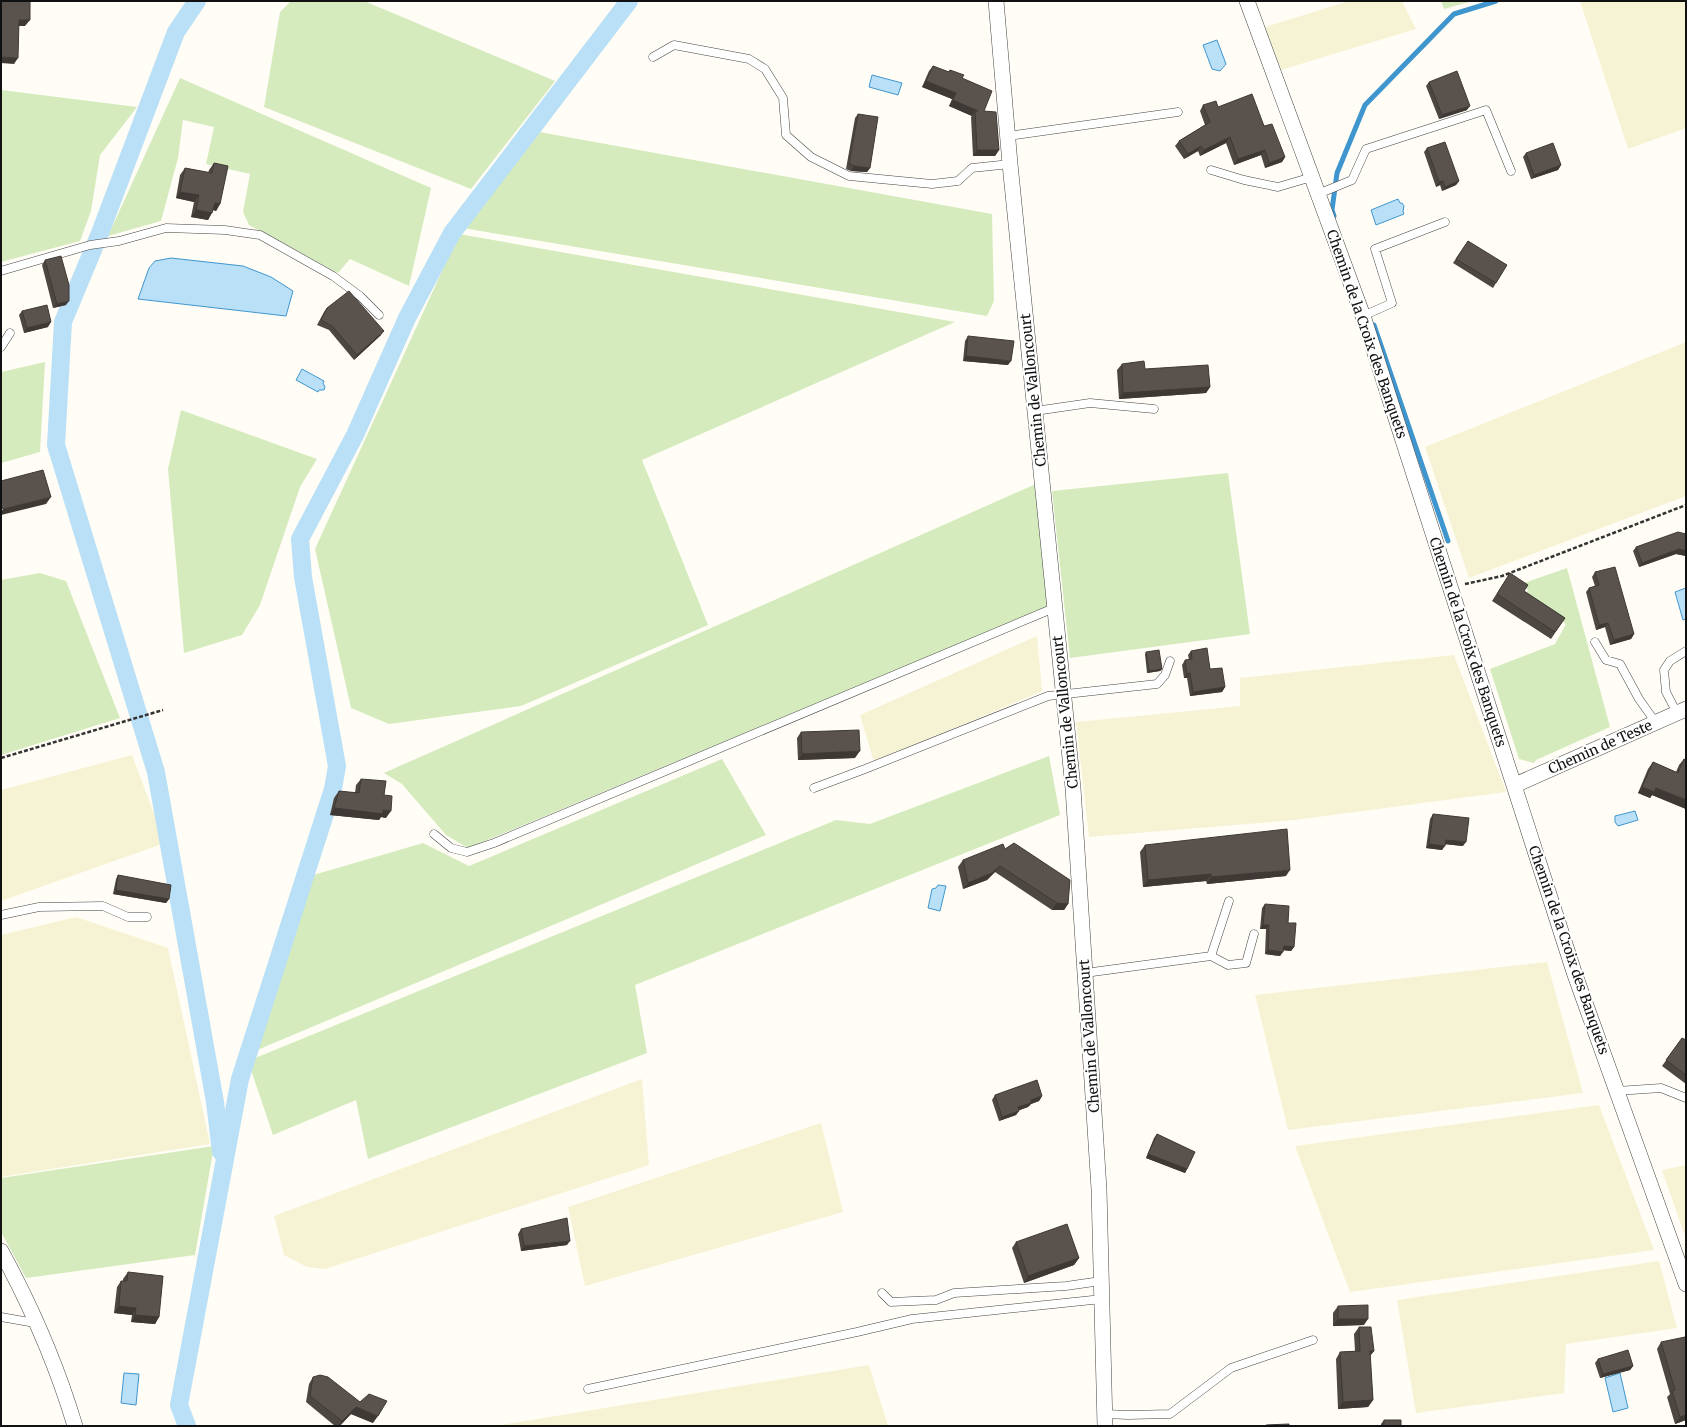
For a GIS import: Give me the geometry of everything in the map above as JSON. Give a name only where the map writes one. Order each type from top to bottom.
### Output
[{"type":"street","name":"Chemin de Valloncourt","points":[[996,1],[1010,164],[1073,788],[1099,1190],[1105,1420]]},
{"type":"street","name":"Chemin de la Croix des Banquets","points":[[1247,1],[1363,316],[1574,972],[1686,1284]]},
{"type":"street","name":"Chemin de Teste","points":[[1515,785],[1682,711]]},
{"type":"street","points":[[1,1251],[35,1322],[66,1397],[74,1426]]},
{"type":"lane","points":[[653,57],[674,45],[748,59],[765,69],[783,98],[786,135],[811,157],[849,176],[932,184],[958,181],[972,168],[1010,164]]},
{"type":"lane","points":[[1318,194],[1352,180],[1366,149],[1486,110],[1510,171]]},
{"type":"lane","points":[[1008,136],[1178,112]]},
{"type":"lane","points":[[1211,170],[1244,180],[1278,187],[1312,178]]},
{"type":"lane","points":[[1363,316],[1392,303],[1375,249],[1445,222]]},
{"type":"lane","points":[[1,271],[90,245],[120,241],[166,228],[225,230],[260,235],[320,268],[360,296],[379,316]]},
{"type":"lane","points":[[1,347],[10,333]]},
{"type":"lane","points":[[1035,412],[1090,403],[1154,409]]},
{"type":"lane","points":[[434,834],[451,848],[467,852],[494,843],[1054,608]]},
{"type":"lane","points":[[1595,642],[1606,660],[1620,664],[1656,723]]},
{"type":"lane","points":[[1682,711],[1666,692],[1664,670],[1670,661],[1686,651]]},
{"type":"lane","points":[[814,788],[1048,696],[1158,684],[1165,675],[1170,661]]},
{"type":"lane","points":[[1212,956],[1229,901]]},
{"type":"lane","points":[[1,915],[39,906],[103,906],[128,917],[147,917]]},
{"type":"lane","points":[[1085,973],[1212,956],[1228,965],[1246,964],[1254,934]]},
{"type":"lane","points":[[1617,1091],[1661,1088],[1686,1098]]},
{"type":"lane","points":[[882,1293],[891,1302],[936,1300],[954,1293],[1066,1286],[1101,1281]]},
{"type":"lane","points":[[588,1389],[912,1319],[1102,1299]]},
{"type":"lane","points":[[1,1317],[35,1322]]},
{"type":"lane","points":[[1105,1420],[1128,1415],[1170,1414],[1231,1368],[1313,1340]]},
{"type":"path","points":[[1450,586],[1502,576],[1686,505]]},
{"type":"path","points":[[1,758],[162,710]]},
{"type":"shaded area","points":[[1349,1],[1402,1],[1416,29],[1281,70],[1265,27]]},
{"type":"shaded area","points":[[1580,1],[1686,1],[1686,128],[1628,149]]},
{"type":"shaded area","points":[[1686,342],[1686,496],[1469,578],[1425,447]]},
{"type":"shaded area","points":[[1037,636],[1042,691],[874,762],[860,715]]},
{"type":"shaded area","points":[[1454,655],[1506,792],[1295,820],[1089,837],[1076,722],[1240,706],[1240,678]]},
{"type":"shaded area","points":[[132,755],[165,843],[1,901],[1,790]]},
{"type":"shaded area","points":[[76,917],[168,948],[210,1144],[1,1177],[1,935]]},
{"type":"shaded area","points":[[1547,962],[1583,1093],[1288,1130],[1255,995]]},
{"type":"shaded area","points":[[642,1079],[649,1165],[325,1269],[307,1267],[284,1255],[274,1216]]},
{"type":"shaded area","points":[[1599,1105],[1654,1250],[1350,1292],[1295,1146]]},
{"type":"shaded area","points":[[821,1123],[843,1212],[585,1286],[568,1207]]},
{"type":"shaded area","points":[[1686,1165],[1686,1239],[1662,1170]]},
{"type":"shaded area","points":[[1659,1261],[1677,1328],[1566,1344],[1564,1393],[1416,1413],[1397,1300]]},
{"type":"shaded area","points":[[869,1365],[888,1426],[494,1426]]},
{"type":"green space","points":[[291,1],[364,1],[555,81],[471,189],[264,107],[280,12]]},
{"type":"green space","points":[[1441,1],[1473,1],[1444,9]]},
{"type":"green space","points":[[180,78],[431,188],[409,286],[350,259],[338,273],[249,225],[243,212],[250,174],[206,164],[214,127],[183,120],[178,158],[161,221],[108,236]]},
{"type":"green space","points":[[1,90],[137,107],[100,155],[91,211],[80,241],[1,262]]},
{"type":"green space","points":[[534,131],[992,214],[994,301],[987,316],[463,228]]},
{"type":"green space","points":[[459,234],[955,322],[642,460],[708,625],[521,706],[389,724],[351,708],[315,549]]},
{"type":"green space","points":[[45,362],[40,452],[1,463],[1,372]]},
{"type":"green space","points":[[181,410],[317,459],[300,487],[260,605],[242,635],[184,653],[168,469]]},
{"type":"green space","points":[[1228,473],[1250,634],[1070,658],[1052,491]]},
{"type":"green space","points":[[1038,483],[1048,607],[468,848],[446,835],[402,784],[384,773]]},
{"type":"green space","points":[[1567,568],[1610,727],[1536,760],[1534,763],[1519,759],[1490,669],[1555,644],[1566,624],[1523,597],[1528,590],[1521,584]]},
{"type":"green space","points":[[40,573],[66,581],[120,718],[1,755],[1,580]]},
{"type":"green space","points":[[1049,756],[1060,815],[635,985],[647,1053],[368,1159],[356,1100],[273,1135],[248,1061],[836,820],[870,824]]},
{"type":"green space","points":[[722,759],[766,835],[255,1051],[310,876],[423,843],[469,866]]},
{"type":"green space","points":[[214,1146],[195,1255],[26,1278],[1,1232],[1,1178]]},
{"type":"water","points":[[1217,40],[1226,64],[1220,71],[1212,69],[1203,45]]},
{"type":"water","points":[[872,75],[902,83],[898,95],[869,87]]},
{"type":"water","points":[[1398,199],[1404,206],[1404,214],[1376,225],[1371,210]]},
{"type":"water","points":[[171,258],[243,266],[271,277],[293,291],[286,316],[138,299],[149,268],[155,261]]},
{"type":"water","points":[[302,369],[324,381],[324,390],[319,390],[318,392],[296,380]]},
{"type":"water","points":[[1686,588],[1686,619],[1683,620],[1675,592]]},
{"type":"water","points":[[1635,811],[1638,820],[1618,826],[1615,822],[1615,816]]},
{"type":"water","points":[[938,885],[946,886],[940,911],[928,908],[932,889],[936,888]]},
{"type":"water","points":[[124,1373],[139,1374],[136,1405],[121,1403]]},
{"type":"water","points":[[1620,1373],[1628,1408],[1613,1412],[1605,1378]]},
{"type":"building","points":[[1,1],[30,1],[30,20],[19,20],[18,58],[1,57]]},
{"type":"building","points":[[933,66],[949,72],[950,70],[964,75],[962,78],[992,91],[984,111],[996,112],[999,150],[977,150],[975,111],[978,111],[953,100],[956,93],[926,81]]},
{"type":"building","points":[[1457,71],[1470,106],[1442,115],[1429,82]]},
{"type":"building","points":[[1252,94],[1264,126],[1272,124],[1285,157],[1269,163],[1265,150],[1238,159],[1230,137],[1204,150],[1201,146],[1188,154],[1179,141],[1210,122],[1203,105],[1216,101],[1218,107]]},
{"type":"building","points":[[858,114],[878,117],[870,168],[849,164]]},
{"type":"building","points":[[1445,142],[1459,181],[1445,187],[1443,181],[1439,182],[1427,148]]},
{"type":"building","points":[[1553,143],[1561,165],[1534,175],[1526,153]]},
{"type":"building","points":[[214,163],[228,166],[220,204],[215,203],[212,213],[196,210],[199,195],[180,192],[185,168],[212,173]]},
{"type":"building","points":[[1468,241],[1507,265],[1496,283],[1456,259]]},
{"type":"building","points":[[61,256],[69,285],[69,301],[57,304],[45,260]]},
{"type":"building","points":[[349,291],[384,331],[357,355],[332,326],[321,320],[327,308]]},
{"type":"building","points":[[47,305],[51,322],[27,328],[22,311]]},
{"type":"building","points":[[968,336],[1014,341],[1011,361],[966,356]]},
{"type":"building","points":[[1144,361],[1145,369],[1208,365],[1210,387],[1123,393],[1122,364]]},
{"type":"building","points":[[43,470],[51,497],[1,509],[1,481]]},
{"type":"building","points":[[1678,532],[1686,534],[1686,551],[1679,549],[1642,563],[1636,547]]},
{"type":"building","points":[[1615,567],[1634,634],[1614,640],[1608,623],[1599,625],[1589,588],[1599,585],[1595,572]]},
{"type":"building","points":[[1510,573],[1528,585],[1524,591],[1565,618],[1555,632],[1497,594]]},
{"type":"building","points":[[1207,648],[1210,669],[1222,668],[1225,687],[1193,692],[1190,673],[1187,674],[1185,660],[1192,659],[1191,651]]},
{"type":"building","points":[[1159,650],[1162,669],[1149,671],[1146,652]]},
{"type":"building","points":[[859,730],[860,751],[802,754],[801,732]]},
{"type":"building","points":[[1684,759],[1686,760],[1686,800],[1656,788],[1654,792],[1642,787],[1653,762],[1678,773]]},
{"type":"building","points":[[361,779],[386,781],[384,795],[392,796],[391,811],[383,810],[383,814],[334,808],[339,791],[359,793]]},
{"type":"building","points":[[1433,814],[1469,818],[1466,842],[1446,840],[1445,846],[1429,844]]},
{"type":"building","points":[[1287,829],[1290,870],[1211,877],[1211,874],[1148,880],[1145,845]]},
{"type":"building","points":[[1014,843],[1070,880],[1068,904],[1057,903],[1000,866],[992,873],[968,883],[963,860],[1003,844],[1005,849]]},
{"type":"building","points":[[118,875],[171,885],[169,899],[116,890]]},
{"type":"building","points":[[1265,904],[1289,906],[1288,923],[1296,923],[1294,947],[1284,946],[1283,952],[1268,950],[1269,925],[1263,925]]},
{"type":"building","points":[[1682,1038],[1686,1040],[1686,1075],[1666,1060]]},
{"type":"building","points":[[1037,1080],[1042,1096],[1031,1100],[1031,1103],[1018,1107],[1019,1111],[1002,1117],[995,1095]]},
{"type":"building","points":[[1157,1134],[1195,1152],[1187,1169],[1148,1154]]},
{"type":"building","points":[[567,1218],[570,1241],[524,1246],[521,1229]]},
{"type":"building","points":[[1067,1224],[1079,1258],[1028,1276],[1016,1242]]},
{"type":"building","points":[[128,1272],[163,1276],[159,1317],[135,1315],[136,1308],[119,1306],[121,1281],[127,1281]]},
{"type":"building","points":[[1368,1305],[1368,1319],[1338,1319],[1338,1306]]},
{"type":"building","points":[[1359,1327],[1371,1327],[1374,1351],[1370,1351],[1373,1400],[1343,1402],[1340,1352],[1360,1351]]},
{"type":"building","points":[[1685,1337],[1686,1415],[1680,1417],[1672,1391],[1675,1390],[1661,1342]]},
{"type":"building","points":[[1628,1350],[1633,1366],[1603,1374],[1598,1359]]},
{"type":"building","points":[[320,1375],[328,1377],[360,1402],[369,1394],[387,1401],[378,1416],[356,1407],[342,1421],[310,1396],[313,1377]]},
{"type":"building","points":[[1384,1420],[1401,1420],[1401,1426],[1384,1426]]},
{"type":"building","points":[[1289,1424],[1289,1426],[1266,1426],[1266,1425]]},
{"type":"waterway","points":[[197,1],[176,32],[100,233],[63,322],[56,445],[156,772],[215,1102],[221,1152]]},
{"type":"waterway","points":[[187,1426],[179,1405],[240,1079],[333,789],[337,766],[303,577],[300,539],[355,435],[407,318],[452,233],[629,1]]},
{"type":"waterway","points":[[1334,216],[1332,210],[1337,173],[1365,105],[1454,14],[1496,1]]},
{"type":"waterway","points":[[1374,325],[1448,541]]}]
